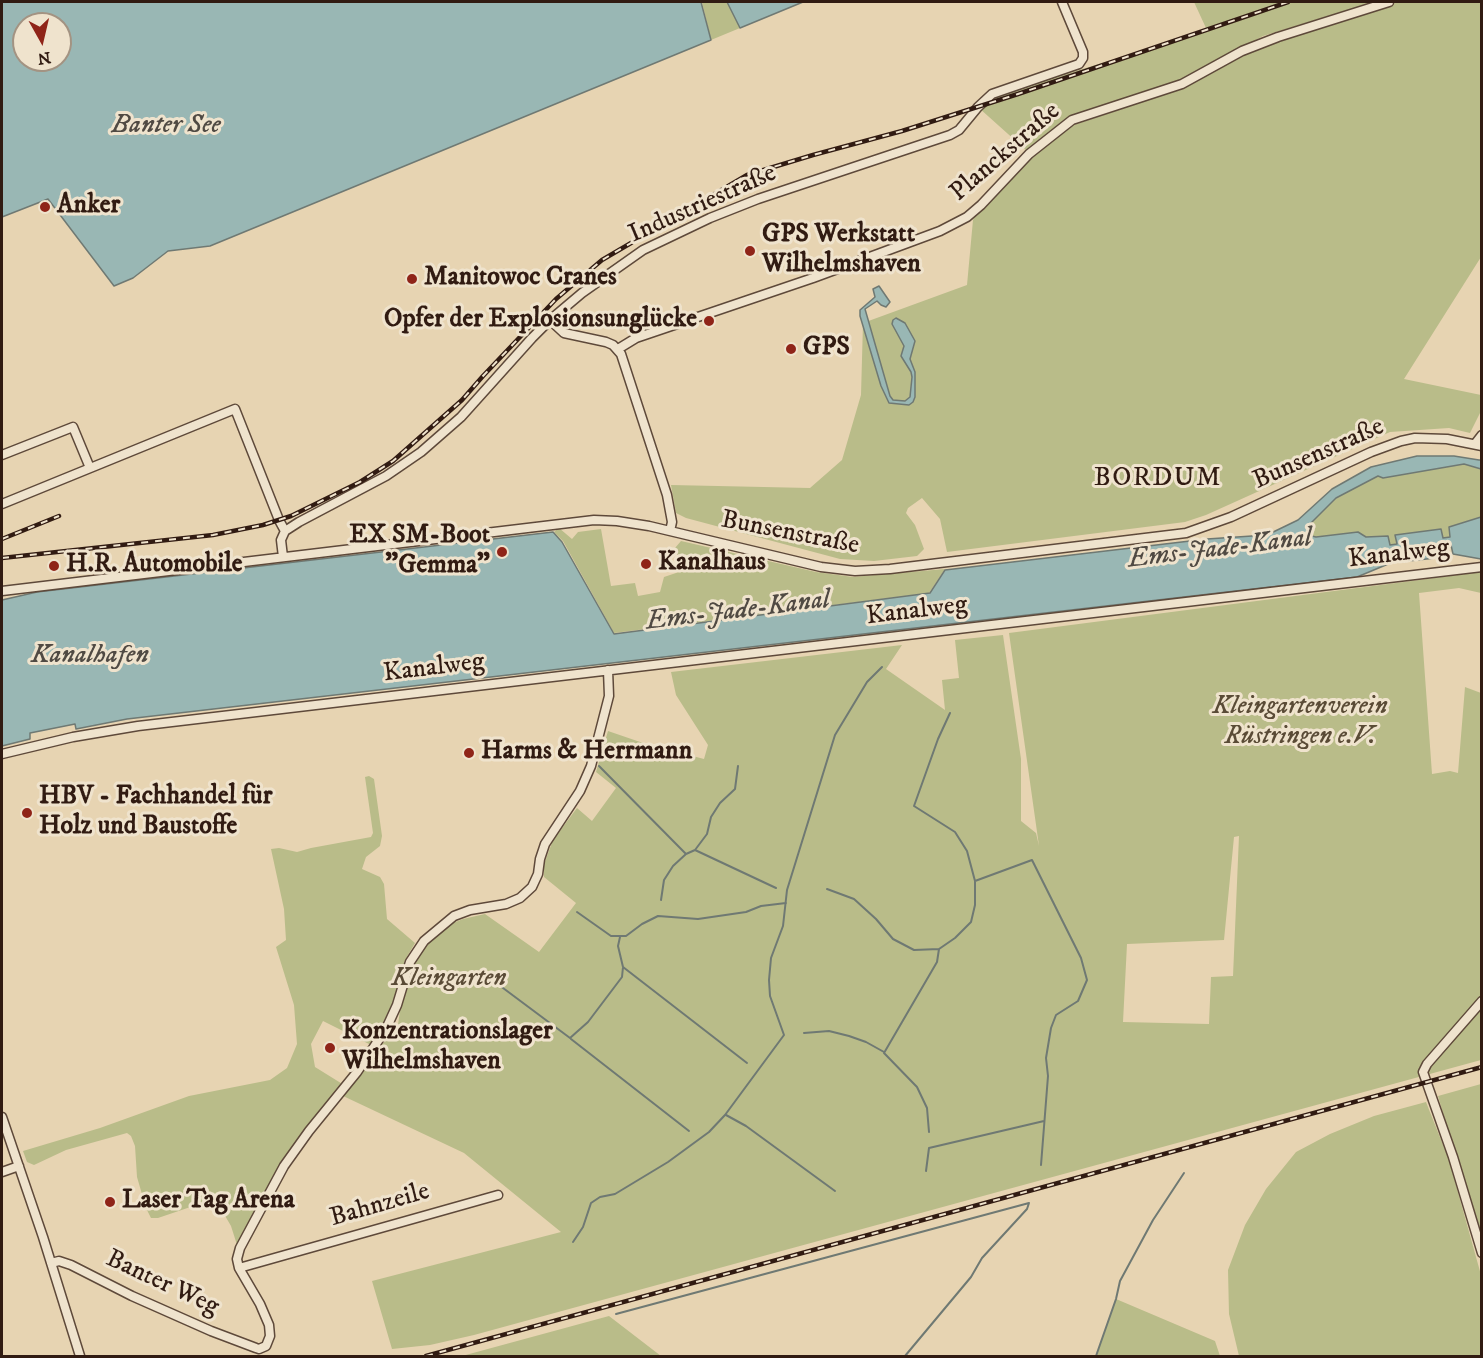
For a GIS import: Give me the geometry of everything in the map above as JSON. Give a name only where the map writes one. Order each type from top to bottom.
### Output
[{"type":"street","name":"Industriestraße","points":[[285,531],[386,476],[421,452],[461,417],[550,320],[582,293],[643,250],[710,218],[758,199],[950,135],[959,130],[992,94],[1079,64],[1083,58],[1083,52],[1062,2]]},
{"type":"street","name":"Planckstraße","points":[[618,349],[636,338],[947,228],[967,217],[981,205],[1029,154],[1072,120],[1182,84],[1242,51],[1269,40],[1389,2]]},
{"type":"street","points":[[550,320],[564,333],[606,342],[618,349],[667,495],[672,522],[670,531]]},
{"type":"street","points":[[2,504],[235,409],[285,531],[281,540],[283,557]]},
{"type":"street","points":[[2,455],[73,427],[90,468]]},
{"type":"street","points":[[1478,445],[1482,435]]},
{"type":"street","name":"Bunsenstraße","points":[[2,591],[594,520],[617,521],[670,531],[821,567],[855,571],[890,569],[1185,532],[1231,517],[1385,446],[1415,438],[1447,439],[1478,445]]},
{"type":"street","name":"Kanalweg","points":[[2,754],[73,737],[138,726],[1482,567]]},
{"type":"street","points":[[239,1268],[237,1259],[240,1248],[284,1166],[357,1072],[386,1029],[397,1005],[410,962],[424,941],[454,916],[470,910],[506,904],[528,893],[538,874],[545,844],[580,791],[591,766],[609,696],[608,670]]},
{"type":"street","points":[[1482,1001],[1427,1064],[1423,1072],[1454,1157],[1482,1253]]},
{"type":"street","points":[[2,1117],[80,1356]]},
{"type":"street","points":[[2,1172],[19,1166]]},
{"type":"street","name":"Bahnzeile","points":[[239,1268],[498,1194]]},
{"type":"street","name":"Banter Weg","points":[[51,1263],[59,1261],[71,1264],[132,1296],[256,1348],[263,1348],[269,1342],[269,1325],[260,1304],[239,1268]]},
{"type":"green space","points":[[702,2],[727,2],[740,28],[711,40]]},
{"type":"green space","points":[[1194,2],[1284,2],[1206,28]]},
{"type":"green space","points":[[1292,2],[1374,2],[1263,36],[1181,81],[1071,118],[1027,151],[979,108],[992,97],[1235,22]]},
{"type":"green space","points":[[1399,2],[1481,2],[1481,257],[1404,379],[1481,395],[1481,411],[1470,433],[1449,428],[1390,432],[1206,515],[1185,522],[947,552],[940,519],[922,498],[908,508],[906,513],[915,525],[924,549],[917,556],[874,561],[840,559],[686,518],[676,513],[671,485],[810,488],[842,460],[861,395],[863,323],[967,285],[973,220],[982,203],[1030,155],[1074,125],[1184,88],[1266,43]]},
{"type":"green space","points":[[1464,464],[1481,469],[1481,517],[1449,527],[1450,537],[1442,538],[1441,529],[1396,535],[1397,544],[1390,545],[1388,537],[1366,537],[1358,532],[1316,537],[1307,535],[1311,523],[1336,498],[1378,476],[1383,478]]},
{"type":"green space","points":[[559,528],[572,539],[578,532],[601,529],[611,586],[635,583],[638,596],[660,592],[664,577],[682,571],[675,548],[681,541],[816,572],[853,577],[945,569],[929,593],[614,633],[563,541],[554,532]]},
{"type":"green space","points":[[1481,572],[1481,593],[1459,588],[1419,593],[1432,774],[1450,771],[1458,773],[1465,687],[1481,693],[1481,1060],[474,1335],[430,1345],[392,1349],[372,1281],[561,1232],[464,1153],[341,1095],[398,1025],[402,995],[412,964],[424,943],[443,927],[485,914],[539,952],[576,903],[544,877],[544,864],[553,840],[577,808],[592,821],[616,788],[596,772],[608,731],[646,744],[704,759],[708,745],[676,695],[671,672],[902,645],[886,669],[945,710],[942,680],[959,678],[955,640],[1003,635],[1021,759],[1021,821],[1036,833],[1039,846],[1009,633]],"holes":[[[1239,836],[1233,976],[1211,977],[1209,1024],[1123,1022],[1127,944],[1224,940],[1234,837]]]},
{"type":"green space","points":[[369,776],[374,779],[382,836],[380,846],[366,857],[362,869],[380,877],[384,884],[387,919],[415,943],[405,960],[393,1002],[373,1046],[323,1021],[311,1044],[315,1067],[344,1085],[285,1160],[238,1248],[231,1226],[211,1200],[158,1218],[151,1218],[137,1177],[135,1146],[131,1136],[127,1133],[66,1150],[34,1165],[27,1162],[23,1151],[100,1128],[189,1096],[270,1080],[287,1068],[297,1044],[294,1005],[276,947],[286,940],[284,909],[271,849],[279,848],[297,852],[371,837],[373,833],[365,777]]},
{"type":"green space","points":[[1481,1084],[1481,1242],[1438,1096]]},
{"type":"green space","points":[[1426,1102],[1449,1160],[1481,1275],[1481,1356],[1239,1356],[1229,1314],[1228,1270],[1245,1225],[1266,1189],[1296,1152],[1330,1134],[1374,1116]]},
{"type":"green space","points":[[1116,1299],[1215,1341],[1220,1356],[1096,1356]]},
{"type":"green space","points":[[609,1316],[661,1356],[462,1356]]},
{"type":"water","name":"Banter See","points":[[2,2],[701,2],[711,40],[210,246],[168,251],[133,278],[114,286],[48,199],[2,217]]},
{"type":"water","points":[[727,2],[803,2],[740,28]]},
{"type":"water","points":[[879,286],[890,302],[886,307],[877,301],[865,309],[893,400],[905,401],[910,397],[912,377],[901,356],[904,346],[892,324],[893,320],[896,318],[905,323],[915,341],[910,359],[915,372],[915,397],[909,405],[889,403],[881,386],[860,316],[860,310],[875,297],[873,289]]},
{"type":"water","name":"Kanalhafen","points":[[1417,456],[1454,456],[1481,460],[1481,469],[1464,464],[1383,478],[1378,476],[1336,498],[1311,523],[1307,535],[1316,537],[1358,532],[1366,537],[1388,536],[1390,545],[1397,544],[1395,535],[1441,529],[1443,538],[1450,537],[1449,527],[1481,517],[1481,559],[1453,554],[1451,545],[1443,546],[1445,557],[1399,562],[1397,552],[1394,552],[1391,553],[1393,562],[1357,577],[127,719],[76,729],[75,724],[30,733],[30,739],[2,746],[2,600],[37,592],[553,532],[562,542],[614,634],[930,593],[945,570],[1207,539],[1267,535],[1298,520],[1332,489],[1371,467]]},
{"type":"waterway","points":[[573,1242],[583,1227],[591,1203],[600,1197],[615,1194],[668,1162],[709,1132],[725,1115],[784,1035],[770,996],[769,980],[771,958],[783,926],[787,890],[835,735],[867,682],[882,667]]},
{"type":"waterway","points":[[950,713],[938,739],[914,806],[955,832],[967,851],[975,881],[1032,860],[1081,958],[1087,980],[1078,1001],[1056,1015],[1051,1028],[1046,1058],[1048,1076],[1041,1165]]},
{"type":"waterway","points":[[599,766],[686,854]]},
{"type":"waterway","points":[[695,850],[707,834],[711,817],[720,803],[735,789],[738,766]]},
{"type":"waterway","points":[[661,900],[664,880],[673,866],[686,854],[695,850],[776,888]]},
{"type":"waterway","points":[[827,889],[854,899],[893,939],[914,950],[939,949],[955,938],[971,922],[975,905],[975,881]]},
{"type":"waterway","points":[[577,912],[611,936],[626,936],[658,916],[698,919],[786,903]]},
{"type":"waterway","points":[[499,985],[570,1038],[588,1022],[622,977],[623,967],[618,946],[620,937]]},
{"type":"waterway","points":[[929,1132],[927,1108],[917,1087],[884,1053],[937,962],[939,949]]},
{"type":"waterway","points":[[623,967],[747,1063]]},
{"type":"waterway","points":[[804,1033],[829,1031],[866,1042],[884,1052]]},
{"type":"waterway","points":[[571,1039],[689,1131]]},
{"type":"waterway","points":[[726,1115],[746,1126],[835,1191]]},
{"type":"waterway","points":[[926,1171],[929,1148],[1044,1121]]},
{"type":"waterway","points":[[1096,1356],[1120,1281],[1153,1220],[1184,1173]]},
{"type":"waterway","points":[[616,1314],[1029,1203]]},
{"type":"waterway","points":[[905,1356],[971,1277],[982,1258],[1027,1209],[1029,1203]]},
{"type":"railway","points":[[2,558],[213,535],[263,525],[291,516],[360,482],[393,461],[462,400],[556,299],[602,260],[747,175],[902,131],[1018,94],[1288,2]]},
{"type":"railway","points":[[2,539],[59,516]]},
{"type":"railway","points":[[426,1356],[1482,1067]]},
{"type":"place","name":"Anker","points":[[45,207]]},
{"type":"place","name":"GPS Werkstatt Wilhelmshaven","points":[[750,251]]},
{"type":"place","name":"Manitowoc Cranes","points":[[412,279]]},
{"type":"place","name":"Opfer der Explosionsunglücke","points":[[709,321]]},
{"type":"place","name":"GPS","points":[[791,349]]},
{"type":"place","name":"EX SM-Boot \"Gemma\"","points":[[502,552]]},
{"type":"place","name":"Kanalhaus","points":[[646,564]]},
{"type":"place","name":"H.R. Automobile","points":[[54,566]]},
{"type":"place","name":"Harms & Herrmann","points":[[469,753]]},
{"type":"place","name":"HBV - Fachhandel für Holz und Baustoffe","points":[[27,813]]},
{"type":"place","name":"Konzentrationslager Wilhelmshaven","points":[[330,1048]]},
{"type":"place","name":"Laser Tag Arena","points":[[110,1202]]},
{"type":"district","name":"BORDUM","points":[[1158,479]]},
{"type":"water label","name":"Ems-Jade-Kanal","points":[[1220,550]]},
{"type":"water label","name":"Ems-Jade-Kanal","points":[[738,612]]},
{"type":"park label","name":"Kleingartenverein Rüstringen e.V.","points":[[1300,723]]},
{"type":"park label","name":"Kleingarten","points":[[449,980]]}]
